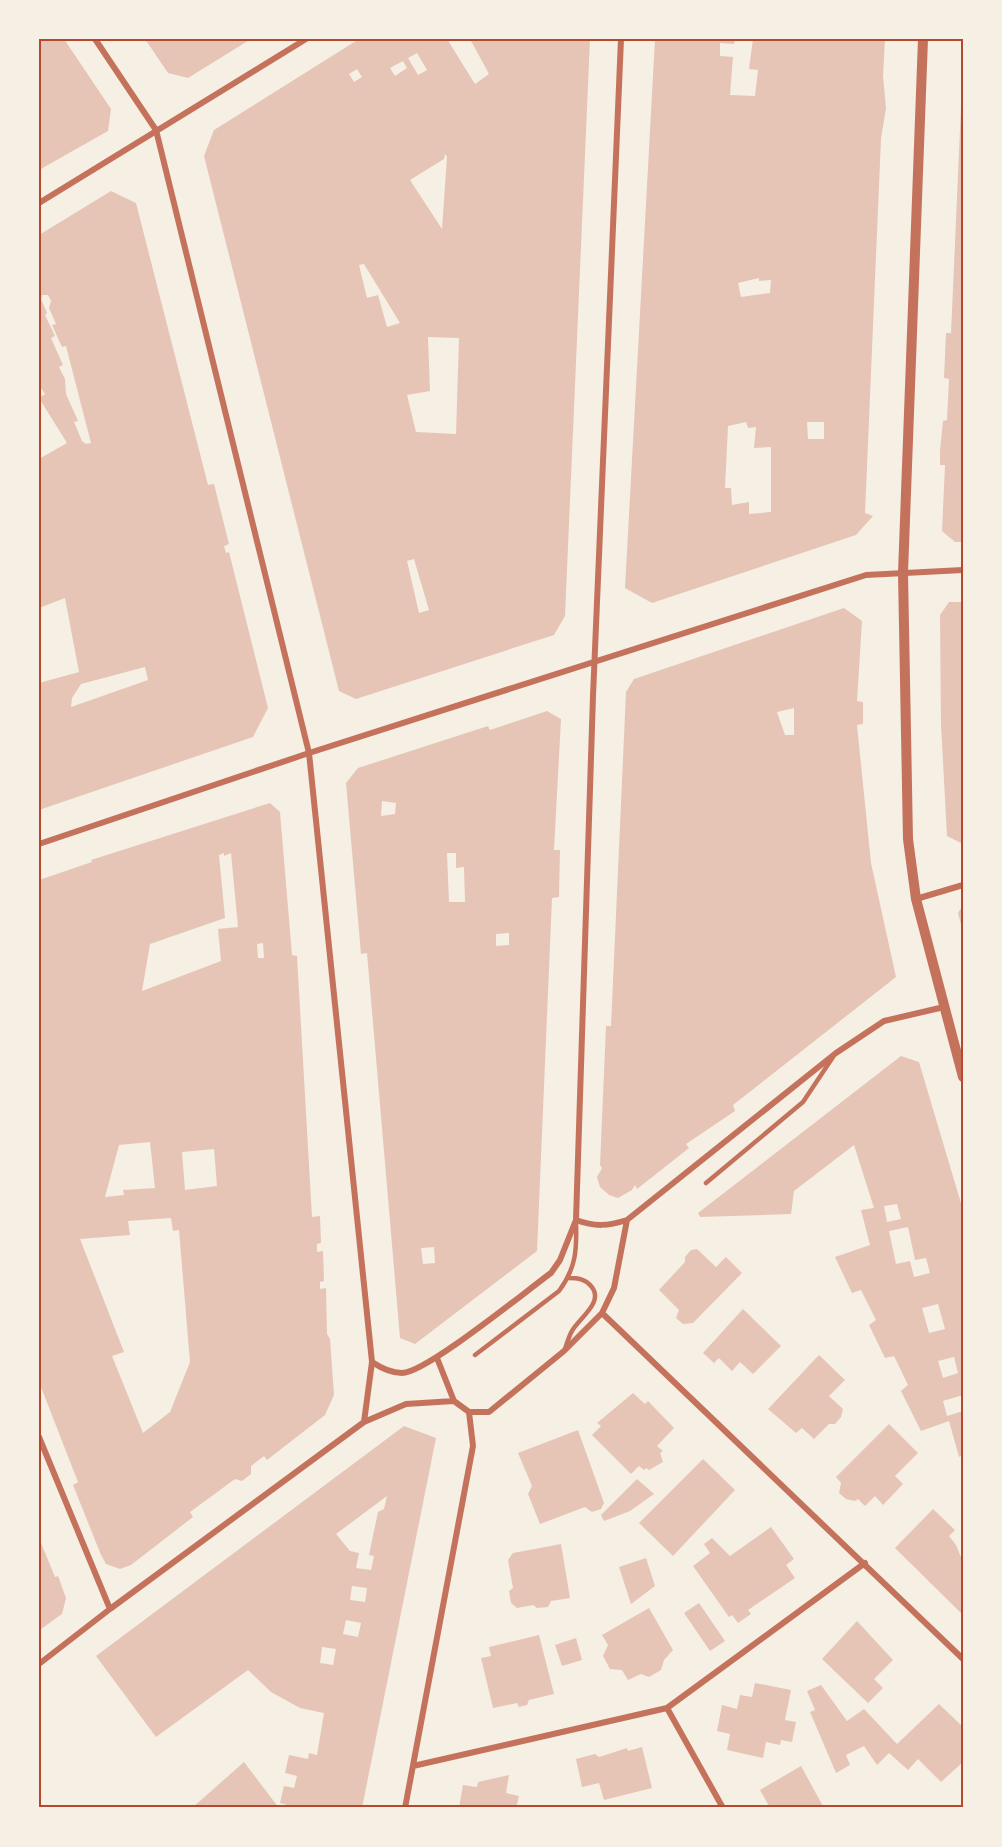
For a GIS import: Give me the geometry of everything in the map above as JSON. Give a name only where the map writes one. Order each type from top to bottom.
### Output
[{"type":"street","points":[[95,39],[156,130],[309,753],[372,1362],[364,1422]]},
{"type":"street","points":[[39,203],[306,39]]},
{"type":"street","points":[[372,1362],[382,1368],[404,1373],[437,1358],[551,1273],[560,1260],[576,1220],[595,663],[621,39]]},
{"type":"street","points":[[923,39],[903,573],[908,839],[916,899],[963,1077]]},
{"type":"street","points":[[39,844],[309,753],[866,575],[963,570]]},
{"type":"street","points":[[916,899],[963,885]]},
{"type":"street","points":[[576,1220],[591,1225],[608,1226],[627,1220],[836,1053],[884,1021],[944,1007]]},
{"type":"street","points":[[437,1358],[454,1401],[469,1412],[489,1412],[564,1352],[602,1313],[614,1288],[627,1220]]},
{"type":"street","points":[[602,1313],[963,1659]]},
{"type":"street","points":[[39,1664],[364,1422],[406,1404],[454,1401]]},
{"type":"street","points":[[405,1808],[473,1446],[469,1412]]},
{"type":"street","points":[[39,1437],[110,1609]]},
{"type":"street","points":[[413,1766],[667,1708],[865,1563]]},
{"type":"street","points":[[667,1708],[723,1808]]},
{"type":"lane","points":[[706,1183],[802,1102],[836,1053]]},
{"type":"lane","points":[[476,1355],[559,1291],[569,1278],[577,1255],[576,1220]]},
{"type":"lane","points":[[564,1352],[572,1331],[592,1307],[595,1299],[590,1284],[580,1278],[569,1278]]},
{"type":"building","points":[[39,39],[64,39],[111,109],[108,131],[39,170]]},
{"type":"building","points":[[145,39],[251,39],[188,78],[168,73]]},
{"type":"building","points":[[359,39],[447,39],[475,84],[489,74],[470,39],[590,39],[565,616],[554,635],[356,699],[339,691],[204,156],[214,130]],"holes":[[[417,53],[427,70],[418,75],[408,58]],[[403,61],[407,68],[395,76],[390,68]],[[357,69],[362,77],[354,82],[349,74]],[[445,154],[447,157],[442,229],[410,180],[444,159]],[[364,264],[400,323],[387,327],[378,295],[367,298],[359,265]],[[428,337],[459,338],[456,434],[416,432],[407,395],[430,391]],[[414,559],[429,610],[419,613],[407,561]]]},
{"type":"building","points":[[655,39],[735,39],[734,44],[720,43],[720,56],[733,57],[730,95],[755,96],[758,70],[749,69],[753,39],[885,39],[883,76],[886,108],[881,139],[865,513],[873,516],[856,535],[652,603],[625,588]],"holes":[[[759,278],[759,281],[771,280],[770,293],[741,297],[738,283]],[[746,422],[748,428],[756,427],[754,448],[771,447],[771,512],[749,514],[749,502],[732,505],[731,488],[725,488],[728,426]],[[807,422],[824,422],[824,439],[808,439]]]},
{"type":"building","points":[[961,107],[963,542],[955,542],[942,531],[945,465],[940,465],[940,450],[943,421],[947,420],[949,379],[944,378],[946,333],[951,333]]},
{"type":"building","points":[[111,191],[136,203],[208,485],[214,484],[229,544],[224,546],[226,553],[229,552],[268,708],[253,737],[39,810],[39,683],[79,672],[65,598],[39,608],[39,459],[67,443],[39,398],[45,394],[39,385],[39,235]],"holes":[[[42,295],[48,295],[51,301],[49,308],[56,324],[52,325],[62,347],[66,346],[91,443],[86,444],[82,441],[74,422],[78,421],[66,394],[65,379],[59,367],[63,365],[51,338],[55,336],[45,315],[47,313],[41,299]],[[145,667],[148,680],[71,707],[72,698],[81,684]]]},
{"type":"building","points":[[949,602],[963,602],[963,844],[947,836],[941,724],[940,615]]},
{"type":"building","points":[[844,608],[862,621],[857,701],[863,702],[863,724],[857,725],[871,863],[896,977],[733,1105],[735,1111],[686,1144],[689,1148],[637,1189],[635,1185],[632,1190],[618,1198],[609,1195],[600,1187],[597,1177],[602,1168],[600,1165],[606,1026],[611,1026],[626,692],[634,679]],"holes":[[[794,708],[794,735],[785,735],[777,712]]]},
{"type":"building","points":[[547,711],[561,719],[554,850],[560,850],[559,897],[552,898],[537,1251],[415,1344],[400,1338],[367,953],[361,954],[346,783],[358,768],[488,726],[490,730]],"holes":[[[382,801],[396,803],[395,814],[381,816]],[[447,853],[456,853],[456,868],[464,867],[465,902],[449,902]],[[509,933],[509,945],[496,946],[496,934]],[[434,1247],[435,1263],[423,1264],[421,1248]]]},
{"type":"building","points":[[270,803],[280,812],[292,955],[297,956],[312,1217],[320,1216],[321,1243],[317,1244],[317,1252],[323,1251],[324,1281],[320,1282],[320,1289],[326,1288],[327,1334],[330,1339],[334,1395],[325,1415],[267,1460],[264,1456],[251,1466],[251,1474],[242,1481],[235,1479],[190,1512],[193,1517],[131,1565],[120,1569],[106,1564],[101,1555],[73,1485],[78,1482],[39,1382],[39,880],[92,862],[91,860]],"holes":[[[224,853],[224,856],[231,853],[238,927],[218,929],[221,961],[142,991],[150,944],[225,918],[219,855]],[[263,943],[264,958],[258,958],[257,944]],[[150,1142],[155,1188],[123,1190],[124,1195],[105,1197],[119,1145]],[[214,1149],[217,1186],[185,1190],[182,1152]],[[171,1218],[173,1231],[179,1230],[190,1362],[170,1412],[143,1433],[112,1356],[124,1352],[80,1239],[130,1235],[128,1221]]]},
{"type":"building","points":[[963,905],[963,928],[962,928],[958,913]]},
{"type":"building","points":[[901,1056],[919,1062],[963,1210],[963,1395],[943,1401],[947,1416],[963,1411],[963,1455],[959,1457],[949,1421],[921,1431],[901,1391],[908,1385],[894,1356],[885,1358],[869,1325],[876,1320],[861,1290],[852,1293],[835,1257],[870,1245],[861,1210],[874,1208],[854,1145],[794,1191],[791,1214],[700,1217],[698,1213]],"holes":[[[897,1204],[901,1219],[887,1222],[884,1206]],[[908,1227],[915,1260],[926,1258],[930,1273],[914,1277],[910,1261],[896,1264],[889,1231]],[[938,1304],[945,1329],[929,1333],[922,1308]],[[954,1357],[958,1373],[943,1378],[938,1361]]]},
{"type":"building","points":[[697,1249],[716,1267],[726,1257],[742,1273],[693,1323],[683,1324],[676,1318],[679,1310],[659,1290],[685,1262],[685,1257],[691,1250]]},
{"type":"building","points":[[743,1309],[781,1346],[753,1374],[740,1362],[732,1371],[719,1358],[714,1363],[703,1353]]},
{"type":"building","points":[[819,1355],[845,1380],[829,1396],[843,1409],[841,1417],[835,1424],[829,1424],[814,1439],[802,1428],[796,1433],[768,1409]]},
{"type":"building","points":[[633,1393],[645,1404],[648,1401],[674,1428],[657,1446],[663,1451],[660,1453],[663,1462],[649,1470],[646,1468],[644,1470],[639,1466],[631,1474],[592,1435],[601,1426],[597,1423]]},
{"type":"building","points":[[889,1424],[918,1453],[895,1476],[903,1484],[883,1505],[875,1496],[865,1506],[858,1499],[855,1501],[846,1499],[839,1493],[841,1483],[836,1477]]},
{"type":"building","points":[[404,1426],[436,1438],[362,1808],[298,1808],[280,1803],[284,1786],[294,1788],[297,1776],[285,1773],[289,1755],[308,1759],[309,1753],[317,1755],[324,1713],[300,1708],[271,1692],[248,1670],[156,1737],[96,1656]],"holes":[[[387,1496],[384,1509],[378,1512],[369,1555],[374,1556],[371,1570],[356,1568],[359,1553],[350,1551],[336,1534]],[[352,1586],[367,1588],[365,1602],[350,1600]],[[346,1620],[361,1623],[358,1637],[343,1634]],[[322,1647],[336,1649],[333,1665],[320,1663]]]},
{"type":"building","points":[[578,1430],[604,1503],[601,1509],[592,1512],[585,1507],[540,1524],[528,1494],[532,1486],[518,1453]]},
{"type":"building","points":[[703,1459],[735,1490],[673,1556],[639,1523]]},
{"type":"building","points":[[637,1479],[654,1494],[630,1511],[604,1521],[601,1515]]},
{"type":"building","points":[[933,1509],[955,1530],[949,1536],[956,1545],[963,1562],[962,1614],[895,1548]]},
{"type":"building","points":[[771,1527],[794,1559],[786,1565],[795,1578],[748,1610],[751,1614],[738,1623],[732,1615],[729,1617],[693,1566],[710,1553],[704,1544],[712,1538],[730,1556]]},
{"type":"building","points":[[39,1538],[66,1598],[62,1614],[41,1629]]},
{"type":"building","points":[[561,1544],[570,1598],[551,1601],[548,1607],[537,1608],[533,1605],[517,1608],[511,1603],[509,1591],[513,1588],[508,1560],[513,1553]]},
{"type":"building","points":[[646,1558],[655,1586],[631,1604],[619,1567]]},
{"type":"building","points":[[699,1603],[725,1641],[710,1651],[684,1613]]},
{"type":"building","points":[[649,1608],[673,1650],[664,1660],[661,1670],[649,1677],[641,1674],[628,1680],[622,1670],[610,1669],[603,1656],[608,1645],[602,1635]]},
{"type":"building","points":[[857,1621],[893,1660],[874,1679],[883,1688],[868,1703],[822,1659]]},
{"type":"building","points":[[539,1635],[554,1694],[529,1700],[527,1705],[519,1707],[517,1703],[493,1708],[481,1658],[491,1656],[489,1647]]},
{"type":"building","points":[[576,1638],[582,1660],[562,1666],[555,1645]]},
{"type":"building","points":[[755,1683],[791,1690],[785,1720],[796,1722],[792,1742],[781,1740],[780,1745],[766,1742],[763,1758],[727,1750],[730,1734],[717,1731],[722,1705],[737,1709],[740,1695],[752,1697]]},
{"type":"building","points":[[821,1685],[847,1721],[864,1709],[897,1744],[939,1704],[963,1727],[963,1762],[941,1782],[918,1759],[908,1770],[889,1753],[877,1765],[864,1746],[846,1755],[850,1765],[836,1773],[810,1712],[815,1710],[807,1691]]},
{"type":"building","points":[[642,1747],[652,1788],[604,1800],[599,1783],[582,1787],[576,1759],[595,1754],[599,1757],[627,1748],[628,1751]]},
{"type":"building","points":[[244,1762],[279,1808],[192,1808]]},
{"type":"building","points":[[801,1766],[824,1808],[770,1808],[760,1790]]},
{"type":"building","points":[[509,1775],[506,1793],[519,1796],[516,1808],[459,1808],[463,1785],[477,1787],[478,1782]]}]
